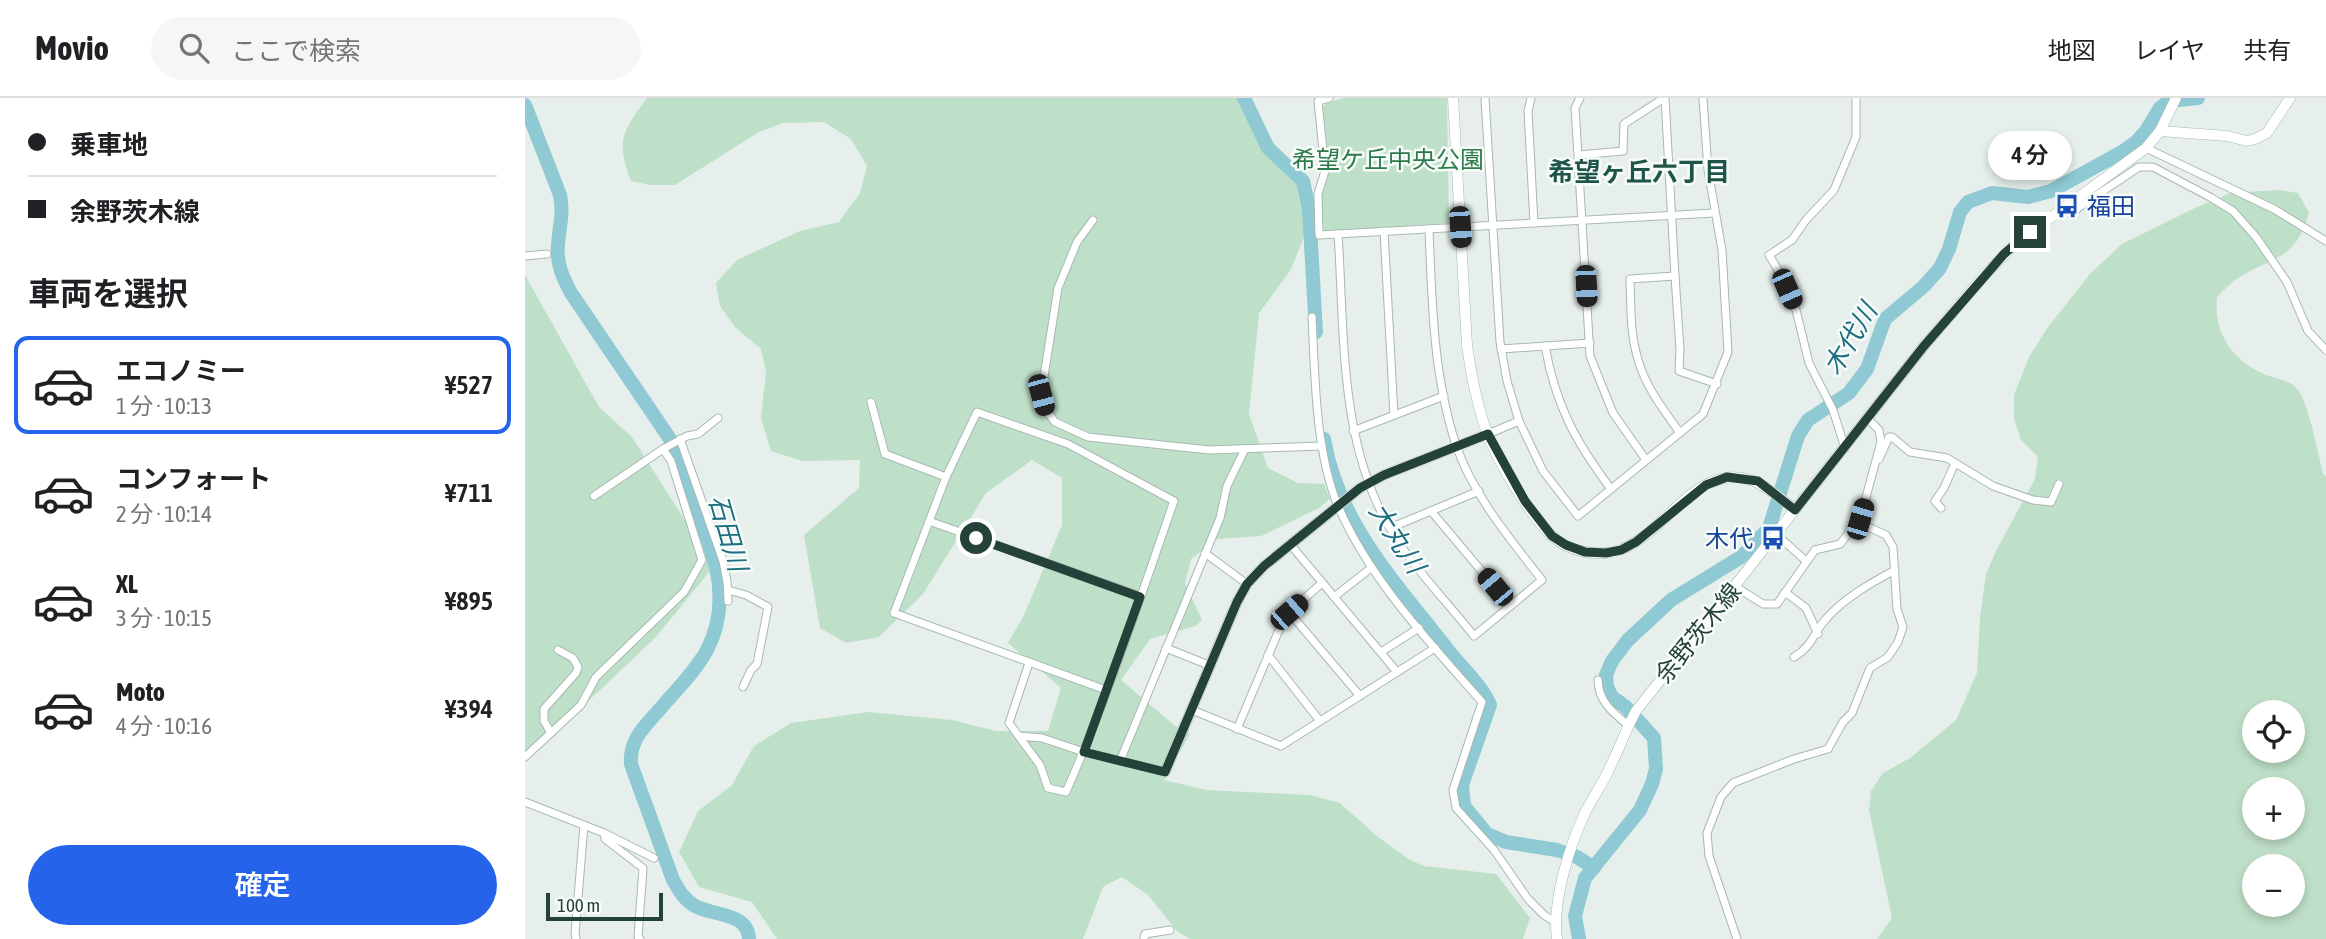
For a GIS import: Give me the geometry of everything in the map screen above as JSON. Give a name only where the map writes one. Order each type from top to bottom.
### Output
[{"type":"street","points":[[1329,98],[1318,102],[1325,171],[1318,194],[1319,235],[1714,213]]},
{"type":"street","points":[[1453,98],[1470,371],[1488,434],[1525,501],[1552,536],[1585,552],[1606,553],[1621,550],[1636,542],[1695,493],[1727,477],[1758,481],[1793,508]]},
{"type":"street","points":[[1485,98],[1501,348],[1507,381],[1519,421],[1543,471],[1578,516],[1703,414],[1728,352],[1722,250],[1708,170],[1703,98]]},
{"type":"street","points":[[1531,98],[1528,111],[1534,223]]},
{"type":"street","points":[[1580,98],[1575,108],[1590,356],[1613,414],[1646,460]]},
{"type":"street","points":[[1579,155],[1623,151],[1623,124],[1665,98],[1679,371],[1717,384]]},
{"type":"street","points":[[1845,448],[1827,397],[1809,363],[1796,310],[1769,255],[1792,240],[1805,220],[1834,190],[1856,137],[1856,98]]},
{"type":"street","points":[[2160,131],[2227,136],[2247,141],[2255,139],[2267,133],[2290,98]]},
{"type":"street","name":"余野茨木線","points":[[1557,939],[1556,904],[1570,855],[1584,815],[1611,766],[1636,711],[1736,587],[1793,508],[1845,448],[1924,346],[2004,254],[2145,148],[2160,131],[2174,102]]},
{"type":"street","points":[[2145,148],[2274,209],[2326,241]]},
{"type":"street","points":[[2073,214],[2139,167],[2153,167],[2199,191],[2233,211],[2256,237],[2287,282],[2308,331],[2326,350]]},
{"type":"street","points":[[1093,220],[1077,242],[1058,288],[1041,395],[1045,410],[1055,422],[1088,437],[1144,441],[1188,448],[1322,446]]},
{"type":"street","points":[[1338,234],[1348,398],[1353,431],[1369,482],[1397,540],[1474,636],[1542,580],[1502,528],[1479,491],[1457,446],[1436,360],[1429,229]]},
{"type":"street","points":[[1384,231],[1394,415]]},
{"type":"street","points":[[525,256],[547,254]]},
{"type":"street","points":[[1675,276],[1630,279],[1632,336],[1637,359],[1649,387],[1680,433]]},
{"type":"street","points":[[1312,317],[1322,446],[1371,568],[1482,702],[1453,790],[1457,808],[1493,850],[1528,899],[1543,915],[1555,922]]},
{"type":"street","points":[[1501,348],[1590,343]]},
{"type":"street","points":[[1545,346],[1560,406],[1588,458],[1611,489]]},
{"type":"street","points":[[1353,431],[1444,396]]},
{"type":"street","points":[[871,402],[885,454],[946,477]]},
{"type":"street","points":[[1029,663],[1009,723],[1040,765],[1048,788],[1066,792],[1084,752],[1174,501],[1068,444],[977,412],[946,477],[894,613],[1106,690]]},
{"type":"street","points":[[594,496],[663,449],[680,439],[698,434],[717,418]]},
{"type":"street","points":[[1736,587],[1763,604],[1777,604],[1815,550],[1840,544],[1860,519],[1881,442],[1879,430],[1867,418]]},
{"type":"street","points":[[1019,736],[1042,738],[1084,752],[1165,772],[1237,602],[1247,584],[1264,566],[1369,482],[1519,421]]},
{"type":"street","points":[[1875,465],[1892,437],[1910,452],[1947,458],[1993,486],[2033,500],[2051,502],[2059,485]]},
{"type":"street","points":[[680,439],[723,561],[728,601]]},
{"type":"street","points":[[525,757],[581,705],[596,677],[684,592],[702,560],[671,461],[663,449]]},
{"type":"street","points":[[1120,761],[1220,518],[1227,486],[1244,449]]},
{"type":"street","points":[[1941,508],[1935,501],[1955,463]]},
{"type":"street","points":[[1390,528],[1479,491]]},
{"type":"street","points":[[1431,511],[1511,606]]},
{"type":"street","points":[[1737,939],[1709,856],[1707,833],[1721,797],[1734,783],[1794,759],[1828,749],[1843,722],[1852,713],[1870,668],[1888,657],[1898,642],[1903,627],[1897,609],[1893,547],[1886,535],[1868,527],[1860,519]]},
{"type":"street","points":[[929,521],[1140,597]]},
{"type":"street","points":[[1776,534],[1806,561]]},
{"type":"street","points":[[1290,544],[1398,671]]},
{"type":"street","points":[[1205,553],[1247,584]]},
{"type":"street","points":[[1334,597],[1371,568]]},
{"type":"street","points":[[1794,657],[1806,650],[1824,621],[1865,587],[1895,570]]},
{"type":"street","points":[[1237,729],[1289,612],[1322,583]]},
{"type":"street","points":[[728,590],[746,595],[768,607],[757,664],[743,687]]},
{"type":"street","points":[[1786,592],[1805,608],[1818,634]]},
{"type":"street","points":[[1289,612],[1360,696]]},
{"type":"street","points":[[1381,652],[1419,628]]},
{"type":"street","points":[[1166,648],[1211,666]]},
{"type":"street","points":[[1192,710],[1281,746],[1435,648]]},
{"type":"street","points":[[551,733],[544,721],[544,709],[576,673],[578,667],[573,658],[558,650]]},
{"type":"street","points":[[1268,655],[1320,721]]},
{"type":"street","points":[[1598,680],[1600,696],[1604,702],[1629,723]]},
{"type":"street","points":[[525,802],[604,833],[654,858]]},
{"type":"street","points":[[576,939],[584,825]]},
{"type":"street","points":[[604,833],[605,839],[643,869],[640,939]]},
{"type":"street","points":[[1144,939],[1145,934],[1170,930]]},
{"type":"green space","points":[[647,98],[1251,98],[1259,122],[1317,206],[1290,271],[1259,313],[1249,414],[1268,468],[1298,483],[1324,484],[1330,499],[1319,508],[1261,536],[1217,539],[1191,559],[1185,584],[1202,620],[1196,626],[1150,639],[1121,680],[1174,725],[1190,734],[1164,780],[1206,790],[1310,795],[1340,803],[1378,837],[1410,860],[1424,866],[1496,874],[1530,918],[1523,939],[1190,939],[1177,931],[1148,895],[1122,877],[1103,887],[1083,939],[777,939],[752,902],[699,887],[679,852],[698,811],[732,785],[754,746],[791,723],[868,712],[952,720],[996,731],[1048,731],[1061,688],[1008,643],[1024,615],[1062,525],[1062,478],[1032,460],[986,493],[923,594],[879,637],[846,643],[820,628],[804,535],[859,488],[860,460],[802,461],[771,451],[761,418],[766,372],[761,349],[735,327],[720,306],[716,283],[737,260],[800,231],[839,222],[860,193],[867,166],[851,139],[824,122],[783,123],[759,132],[675,185],[650,185],[631,181],[623,155],[624,136]]},
{"type":"green space","name":"希望ケ丘中央公園","points":[[1344,98],[1447,98],[1449,223],[1324,232],[1321,195],[1329,166],[1323,107],[1326,103]]},
{"type":"green space","points":[[2278,190],[2298,193],[2309,213],[2304,228],[2290,248],[2232,282],[2217,297],[2217,310],[2222,335],[2236,355],[2257,370],[2289,382],[2298,390],[2326,477],[2326,939],[1877,939],[1892,918],[1869,810],[1871,791],[1883,773],[1910,758],[1956,720],[1977,673],[1986,574],[2035,479],[2038,457],[2021,440],[2014,419],[2014,395],[2029,357],[2048,327],[2090,274],[2122,244],[2231,193]]},
{"type":"green space","points":[[525,275],[599,407],[632,437],[714,566],[656,637],[525,761]]},
{"type":"waterway","name":"大丸川","points":[[1244,98],[1268,148],[1303,181],[1309,209],[1316,332]]},
{"type":"waterway","name":"木代川","points":[[1579,939],[1575,916],[1585,878],[1640,810],[1656,769],[1654,738],[1626,707],[1612,697],[1607,687],[1606,675],[1612,661],[1628,640],[1671,600],[1741,557],[1769,528],[1798,436],[1808,420],[1849,393],[1867,369],[1885,319],[1924,286],[1940,268],[1960,212],[1968,202],[1992,193],[2028,197],[2051,191],[2136,142],[2160,108],[2169,101],[2198,98]]},
{"type":"waterway","name":"石田川","points":[[525,105],[560,195],[558,252],[563,276],[571,293],[670,439],[694,499],[717,574],[719,612],[710,643],[691,673],[639,734],[631,755],[631,764],[673,880],[680,891],[695,906],[736,919],[747,930],[749,939]]},
{"type":"waterway","name":"大丸川","points":[[1324,439],[1331,470],[1356,526],[1390,577],[1476,683],[1490,705],[1462,785],[1464,806],[1487,834],[1506,842],[1557,850],[1577,857],[1594,868]]},
{"type":"place","name":"福田","points":[[2067,206]]},
{"type":"place","name":"木代","points":[[1773,538]]},
{"type":"district","name":"希望ヶ丘六丁目","points":[[1639,172]]},
{"type":"route","points":[[976,538],[1140,597],[1084,752],[1165,772],[1247,584],[1264,566],[1338,504],[1369,482],[1488,434],[1525,501],[1552,536],[1585,552],[1606,553],[1621,550],[1636,542],[1706,485],[1727,477],[1758,481],[1795,510],[1924,346],[2004,254],[2030,232]]}]
